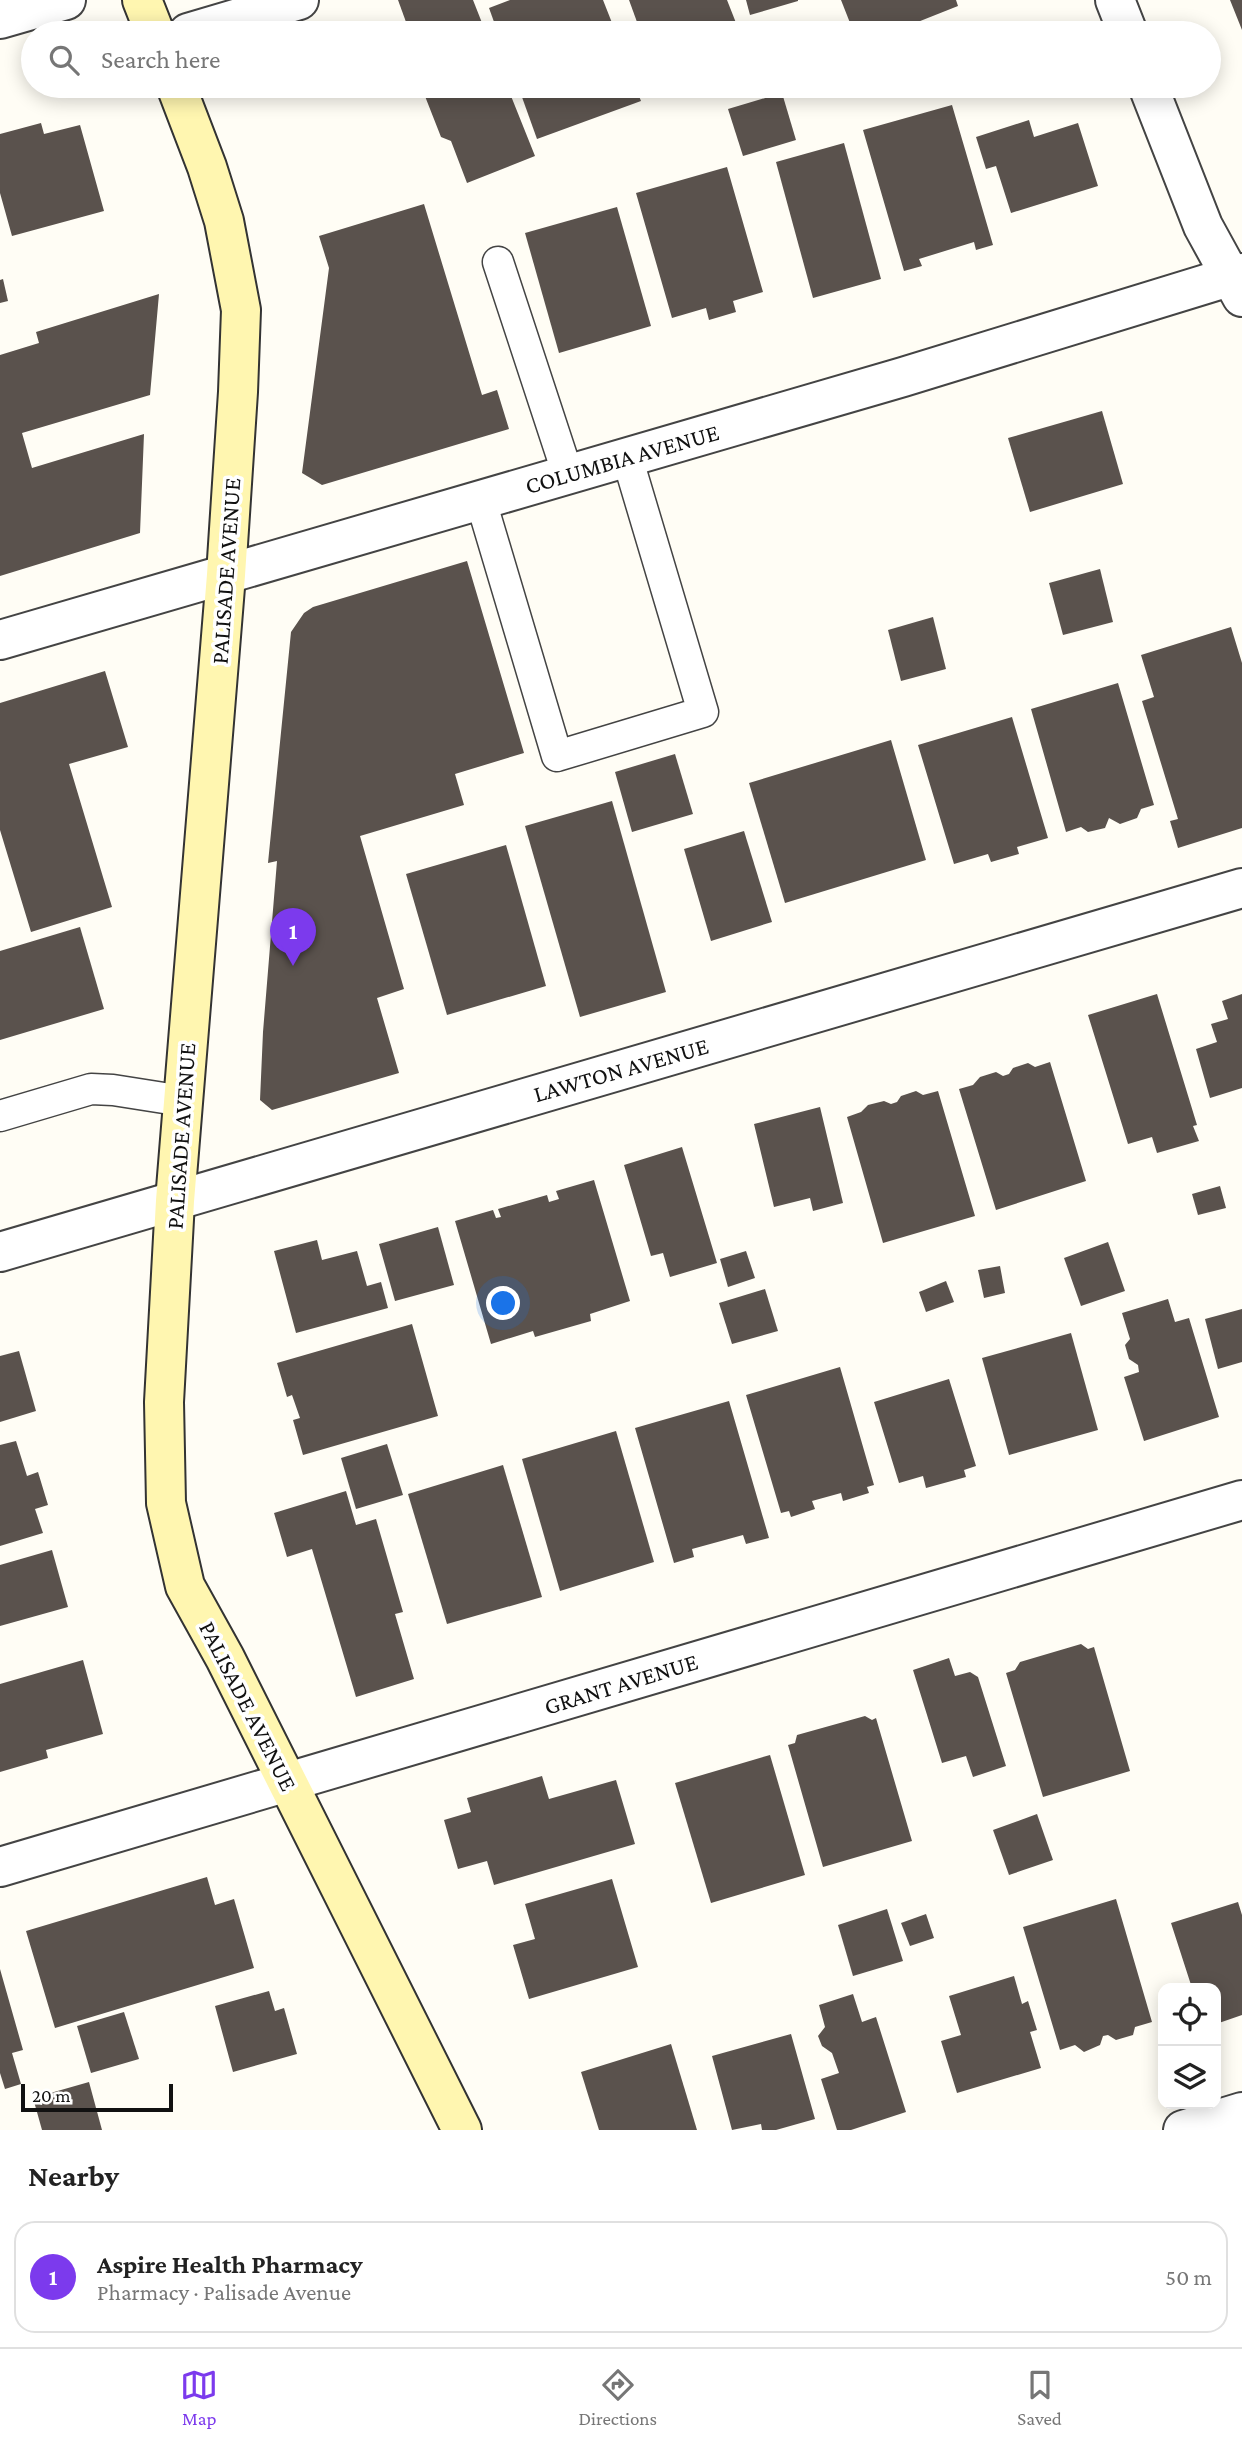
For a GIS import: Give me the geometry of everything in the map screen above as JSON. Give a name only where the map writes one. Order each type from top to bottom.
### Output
[{"type":"main road","points":[[142,0],[150,21]]},
{"type":"main road","name":"PALISADE AVENUE","points":[[181,98],[224,221],[241,310],[226,575],[175,1201],[164,1402],[166,1503],[185,1586],[225,1658],[462,2130]]},
{"type":"street","points":[[0,19],[66,0]]},
{"type":"street","points":[[228,21],[299,0]]},
{"type":"street","points":[[1115,0],[1123,21]]},
{"type":"street","points":[[1153,98],[1203,226],[1238,282]]},
{"type":"street","name":"COLUMBIA AVENUE","points":[[0,640],[1238,282]]},
{"type":"street","name":"LAWTON AVENUE","points":[[0,1252],[1242,888]]},
{"type":"street","name":"GRANT AVENUE","points":[[0,1867],[1242,1500]]},
{"type":"street","points":[[1183,2130],[1242,2112]]},
{"type":"lane","points":[[498,262],[568,475]]},
{"type":"lane","points":[[481,501],[557,756],[650,728],[702,712],[627,457]]},
{"type":"lane","points":[[0,1116],[91,1089],[183,1101]]},
{"type":"building","points":[[398,0],[473,0],[481,21],[406,21]]},
{"type":"building","points":[[510,0],[603,0],[611,21],[494,21],[489,8]]},
{"type":"building","points":[[629,0],[727,0],[735,21],[637,21]]},
{"type":"building","points":[[746,0],[798,0],[798,1],[750,15]]},
{"type":"building","points":[[841,0],[956,0],[958,6],[920,21],[849,21]]},
{"type":"building","points":[[1230,0],[1242,0],[1242,30]]},
{"type":"building","points":[[426,98],[512,98],[535,156],[467,183],[451,141],[441,137]]},
{"type":"building","points":[[522,98],[640,98],[641,101],[537,139]]},
{"type":"building","points":[[765,98],[783,98],[796,140],[743,156],[728,109]]},
{"type":"building","points":[[952,105],[993,245],[976,250],[974,242],[919,259],[922,266],[904,271],[863,130]]},
{"type":"building","points":[[1029,120],[1034,137],[1078,123],[1098,186],[1011,213],[996,166],[986,169],[976,137]]},
{"type":"building","points":[[41,123],[44,134],[80,125],[104,211],[12,236],[0,193],[0,134]]},
{"type":"building","points":[[844,143],[881,279],[813,298],[776,162]]},
{"type":"building","points":[[727,167],[763,292],[733,301],[736,312],[709,320],[706,308],[672,318],[636,193]]},
{"type":"building","points":[[424,204],[482,395],[497,390],[509,429],[322,485],[302,473],[329,268],[319,236]]},
{"type":"building","points":[[617,207],[651,326],[559,353],[525,233]]},
{"type":"building","points":[[3,279],[8,301],[0,303],[0,280]]},
{"type":"building","points":[[159,294],[150,395],[22,433],[32,468],[144,434],[140,533],[0,576],[0,355],[39,343],[36,332]]},
{"type":"building","points":[[1102,411],[1123,484],[1030,512],[1008,438]]},
{"type":"building","points":[[467,561],[524,753],[455,774],[464,805],[360,836],[404,989],[377,998],[399,1073],[272,1110],[260,1100],[277,861],[268,863],[291,632],[304,613],[313,607]]},
{"type":"building","points":[[1100,569],[1113,622],[1063,635],[1049,583]]},
{"type":"building","points":[[933,617],[946,669],[901,681],[888,630]]},
{"type":"building","points":[[1231,627],[1242,663],[1242,828],[1178,848],[1170,821],[1178,819],[1142,701],[1154,697],[1141,655]]},
{"type":"building","points":[[105,671],[128,747],[69,764],[112,907],[31,932],[0,830],[0,703]]},
{"type":"building","points":[[1118,683],[1154,805],[1141,809],[1137,818],[1120,824],[1109,818],[1105,828],[1088,832],[1081,827],[1066,832],[1031,709]]},
{"type":"building","points":[[1012,717],[1048,838],[1017,847],[1019,854],[991,862],[988,854],[954,864],[918,745]]},
{"type":"building","points":[[891,740],[926,860],[785,903],[749,783]]},
{"type":"building","points":[[675,754],[693,814],[632,832],[615,772]]},
{"type":"building","points":[[612,801],[666,992],[580,1017],[525,826]]},
{"type":"building","points":[[744,831],[772,922],[711,941],[684,849]]},
{"type":"building","points":[[506,845],[546,986],[447,1015],[406,874]]},
{"type":"building","points":[[80,927],[104,1009],[0,1040],[0,951]]},
{"type":"building","points":[[1157,994],[1197,1125],[1193,1126],[1199,1141],[1157,1153],[1152,1137],[1128,1144],[1088,1015]]},
{"type":"building","points":[[1242,994],[1242,1088],[1210,1098],[1196,1049],[1217,1042],[1211,1024],[1228,1019],[1222,1001]]},
{"type":"building","points":[[1050,1062],[1086,1181],[996,1210],[959,1089],[973,1085],[980,1077],[996,1072],[1003,1076],[1009,1074],[1013,1068],[1028,1063],[1035,1067]]},
{"type":"building","points":[[916,1091],[923,1095],[938,1091],[975,1216],[883,1243],[847,1117],[861,1112],[868,1105],[884,1101],[891,1104],[897,1102],[901,1096]]},
{"type":"building","points":[[820,1107],[843,1203],[813,1211],[810,1198],[774,1207],[754,1124]]},
{"type":"building","points":[[682,1147],[717,1263],[670,1277],[663,1253],[651,1256],[624,1165]]},
{"type":"building","points":[[594,1180],[630,1301],[590,1314],[591,1321],[535,1337],[533,1331],[491,1344],[455,1221],[493,1210],[496,1218],[501,1217],[498,1209],[547,1195],[549,1202],[559,1199],[556,1191]]},
{"type":"building","points":[[1220,1186],[1226,1208],[1198,1215],[1192,1194]]},
{"type":"building","points":[[438,1227],[454,1285],[395,1301],[379,1244]]},
{"type":"building","points":[[317,1240],[322,1260],[357,1251],[367,1286],[381,1282],[388,1308],[296,1333],[274,1251]]},
{"type":"building","points":[[1108,1242],[1125,1291],[1081,1306],[1064,1258]]},
{"type":"building","points":[[746,1251],[755,1278],[728,1287],[720,1259]]},
{"type":"building","points":[[1000,1266],[1005,1293],[984,1298],[978,1270]]},
{"type":"building","points":[[946,1281],[954,1302],[926,1312],[919,1292]]},
{"type":"building","points":[[765,1289],[778,1331],[732,1344],[719,1303]]},
{"type":"building","points":[[1168,1299],[1175,1322],[1189,1318],[1219,1417],[1144,1441],[1124,1377],[1139,1372],[1138,1365],[1129,1359],[1125,1345],[1130,1339],[1122,1313]]},
{"type":"building","points":[[1242,1309],[1242,1362],[1218,1369],[1205,1319]]},
{"type":"building","points":[[412,1324],[438,1416],[303,1455],[293,1420],[300,1418],[292,1395],[287,1397],[277,1363]]},
{"type":"building","points":[[1071,1333],[1098,1430],[1009,1455],[982,1358]]},
{"type":"building","points":[[19,1351],[36,1411],[0,1422],[0,1356]]},
{"type":"building","points":[[840,1367],[874,1485],[867,1487],[869,1493],[843,1501],[841,1493],[812,1501],[815,1509],[791,1517],[789,1511],[781,1513],[746,1395]]},
{"type":"building","points":[[949,1379],[976,1466],[964,1470],[966,1477],[926,1488],[923,1476],[899,1483],[874,1402]]},
{"type":"building","points":[[729,1401],[769,1538],[746,1544],[743,1535],[692,1549],[694,1557],[674,1563],[635,1428]]},
{"type":"building","points":[[616,1431],[654,1562],[560,1591],[522,1459]]},
{"type":"building","points":[[16,1441],[27,1476],[38,1472],[48,1505],[35,1509],[43,1533],[0,1546],[0,1445]]},
{"type":"building","points":[[387,1444],[403,1495],[356,1509],[341,1458]]},
{"type":"building","points":[[503,1465],[542,1597],[447,1624],[408,1494]]},
{"type":"building","points":[[346,1491],[356,1525],[376,1519],[403,1612],[395,1614],[414,1679],[356,1697],[312,1549],[287,1557],[274,1513]]},
{"type":"building","points":[[52,1550],[68,1607],[0,1626],[0,1565]]},
{"type":"building","points":[[1081,1644],[1088,1649],[1094,1647],[1130,1771],[1043,1797],[1006,1673],[1015,1670],[1020,1662]]},
{"type":"building","points":[[949,1658],[955,1676],[970,1672],[978,1677],[1006,1766],[973,1777],[966,1756],[942,1763],[913,1670]]},
{"type":"building","points":[[83,1660],[103,1734],[46,1750],[48,1758],[0,1772],[0,1684]]},
{"type":"building","points":[[865,1716],[872,1720],[876,1718],[912,1841],[823,1867],[788,1745],[795,1743],[797,1735]]},
{"type":"building","points":[[770,1755],[805,1875],[711,1903],[675,1783]]},
{"type":"building","points":[[542,1776],[549,1799],[616,1780],[635,1844],[494,1885],[487,1861],[458,1869],[444,1820],[471,1812],[467,1798]]},
{"type":"building","points":[[1037,1814],[1053,1860],[1009,1875],[993,1830]]},
{"type":"building","points":[[207,1877],[215,1905],[234,1899],[254,1968],[55,2028],[26,1931]]},
{"type":"building","points":[[612,1879],[638,1967],[529,1999],[513,1945],[535,1939],[525,1904]]},
{"type":"building","points":[[1116,1899],[1152,2022],[1135,2027],[1133,2035],[1116,2040],[1108,2035],[1103,2036],[1100,2045],[1084,2052],[1075,2045],[1060,2050],[1023,1927]]},
{"type":"building","points":[[1238,1902],[1242,1915],[1242,2015],[1221,2022],[1221,1983],[1190,1983],[1171,1923]]},
{"type":"building","points":[[887,1909],[903,1961],[853,1976],[838,1925]]},
{"type":"building","points":[[926,1914],[934,1938],[910,1946],[901,1923]]},
{"type":"building","points":[[0,1969],[23,2050],[12,2053],[21,2084],[5,2089],[0,2073]]},
{"type":"building","points":[[1014,1976],[1022,2004],[1028,2001],[1037,2030],[1030,2032],[1041,2068],[957,2093],[941,2041],[961,2035],[949,1996]]},
{"type":"building","points":[[269,1991],[275,2011],[284,2008],[297,2054],[233,2072],[215,2006]]},
{"type":"building","points":[[853,1994],[862,2022],[876,2017],[906,2112],[851,2130],[837,2130],[821,2079],[839,2073],[832,2053],[822,2046],[818,2036],[825,2027],[819,2005]]},
{"type":"building","points":[[124,2012],[139,2059],[91,2073],[77,2026]]},
{"type":"building","points":[[791,2034],[815,2119],[776,2130],[762,2130],[761,2124],[732,2130],[712,2056]]},
{"type":"building","points":[[671,2044],[697,2130],[599,2130],[581,2072]]},
{"type":"building","points":[[89,2082],[102,2130],[42,2130],[33,2098]]},
{"type":"place","name":"Aspire Health Pharmacy","points":[[293,966]]}]
